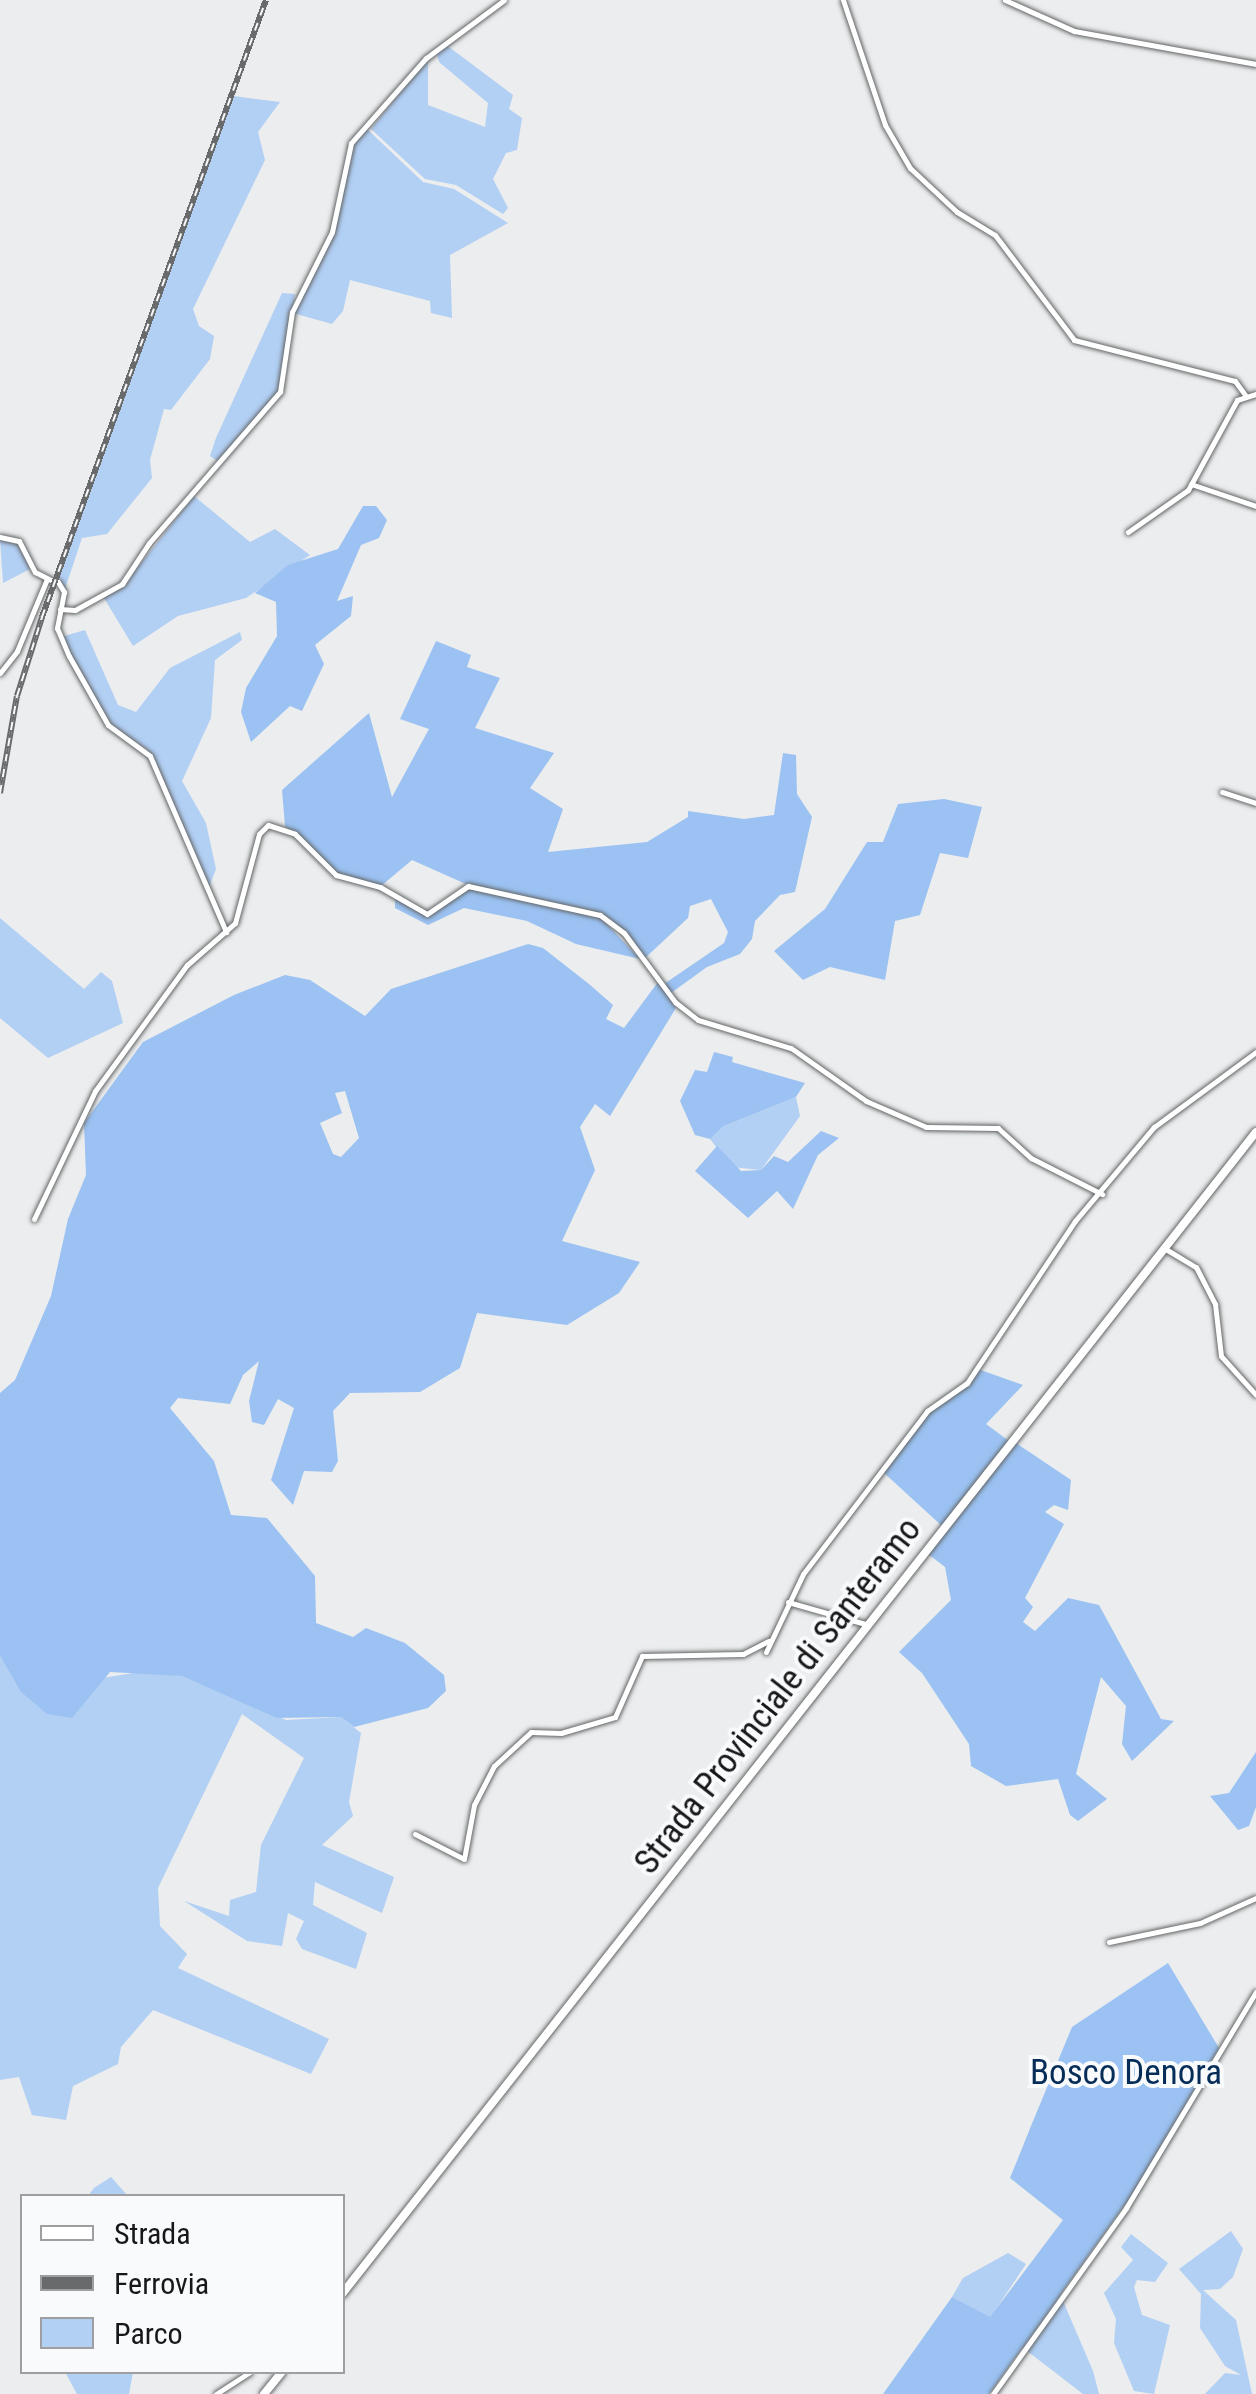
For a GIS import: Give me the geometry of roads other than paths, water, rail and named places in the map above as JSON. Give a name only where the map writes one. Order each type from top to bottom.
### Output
[{"type":"main road","name":"Strada Provinciale di Santeramo","points":[[345,2290],[1256,1132]]},
{"type":"main road","points":[[264,2394],[280,2374]]},
{"type":"street","points":[[60,609],[75,610],[122,584],[149,543],[280,392],[292,312],[332,232],[347,150],[426,58],[504,0]]},
{"type":"street","points":[[843,0],[885,125],[910,168],[1010,250],[1074,340],[1235,382],[1246,396]]},
{"type":"street","points":[[1005,0],[1074,30],[1256,64]]},
{"type":"street","points":[[1128,532],[1156,517],[1191,484],[1232,406],[1256,394]]},
{"type":"street","points":[[1191,484],[1256,506]]},
{"type":"street","points":[[0,537],[19,541],[35,572],[64,588],[57,628],[69,656],[108,725],[150,756],[226,932]]},
{"type":"street","points":[[0,673],[19,648],[52,581]]},
{"type":"street","points":[[1222,792],[1256,803]]},
{"type":"street","points":[[34,1219],[95,1091],[187,964],[226,932],[247,894],[259,834],[268,824],[295,834],[336,875],[380,888],[427,914],[468,886],[592,913],[624,933],[675,1002],[698,1020],[791,1048],[866,1101],[926,1127],[998,1128],[1031,1158],[1102,1194]]},
{"type":"street","points":[[766,1652],[788,1602],[920,1420],[966,1384],[1036,1274],[1154,1127],[1256,1052]]},
{"type":"street","points":[[1164,1248],[1196,1267],[1215,1304],[1221,1356],[1256,1395]]},
{"type":"street","points":[[788,1602],[869,1625]]},
{"type":"street","points":[[415,1834],[458,1858],[468,1856],[474,1806],[494,1766],[531,1732],[561,1732],[615,1717],[642,1656],[744,1654],[771,1640]]},
{"type":"street","points":[[1109,1942],[1200,1924],[1256,1898]]},
{"type":"street","points":[[993,2394],[1126,2208],[1256,1992]]},
{"type":"street","points":[[216,2394],[247,2374]]},
{"type":"railway","points":[[0,793],[17,696],[42,617],[266,0]]},
{"type":"park label","name":"Bosco Denora","points":[[1126,2073]]}]
